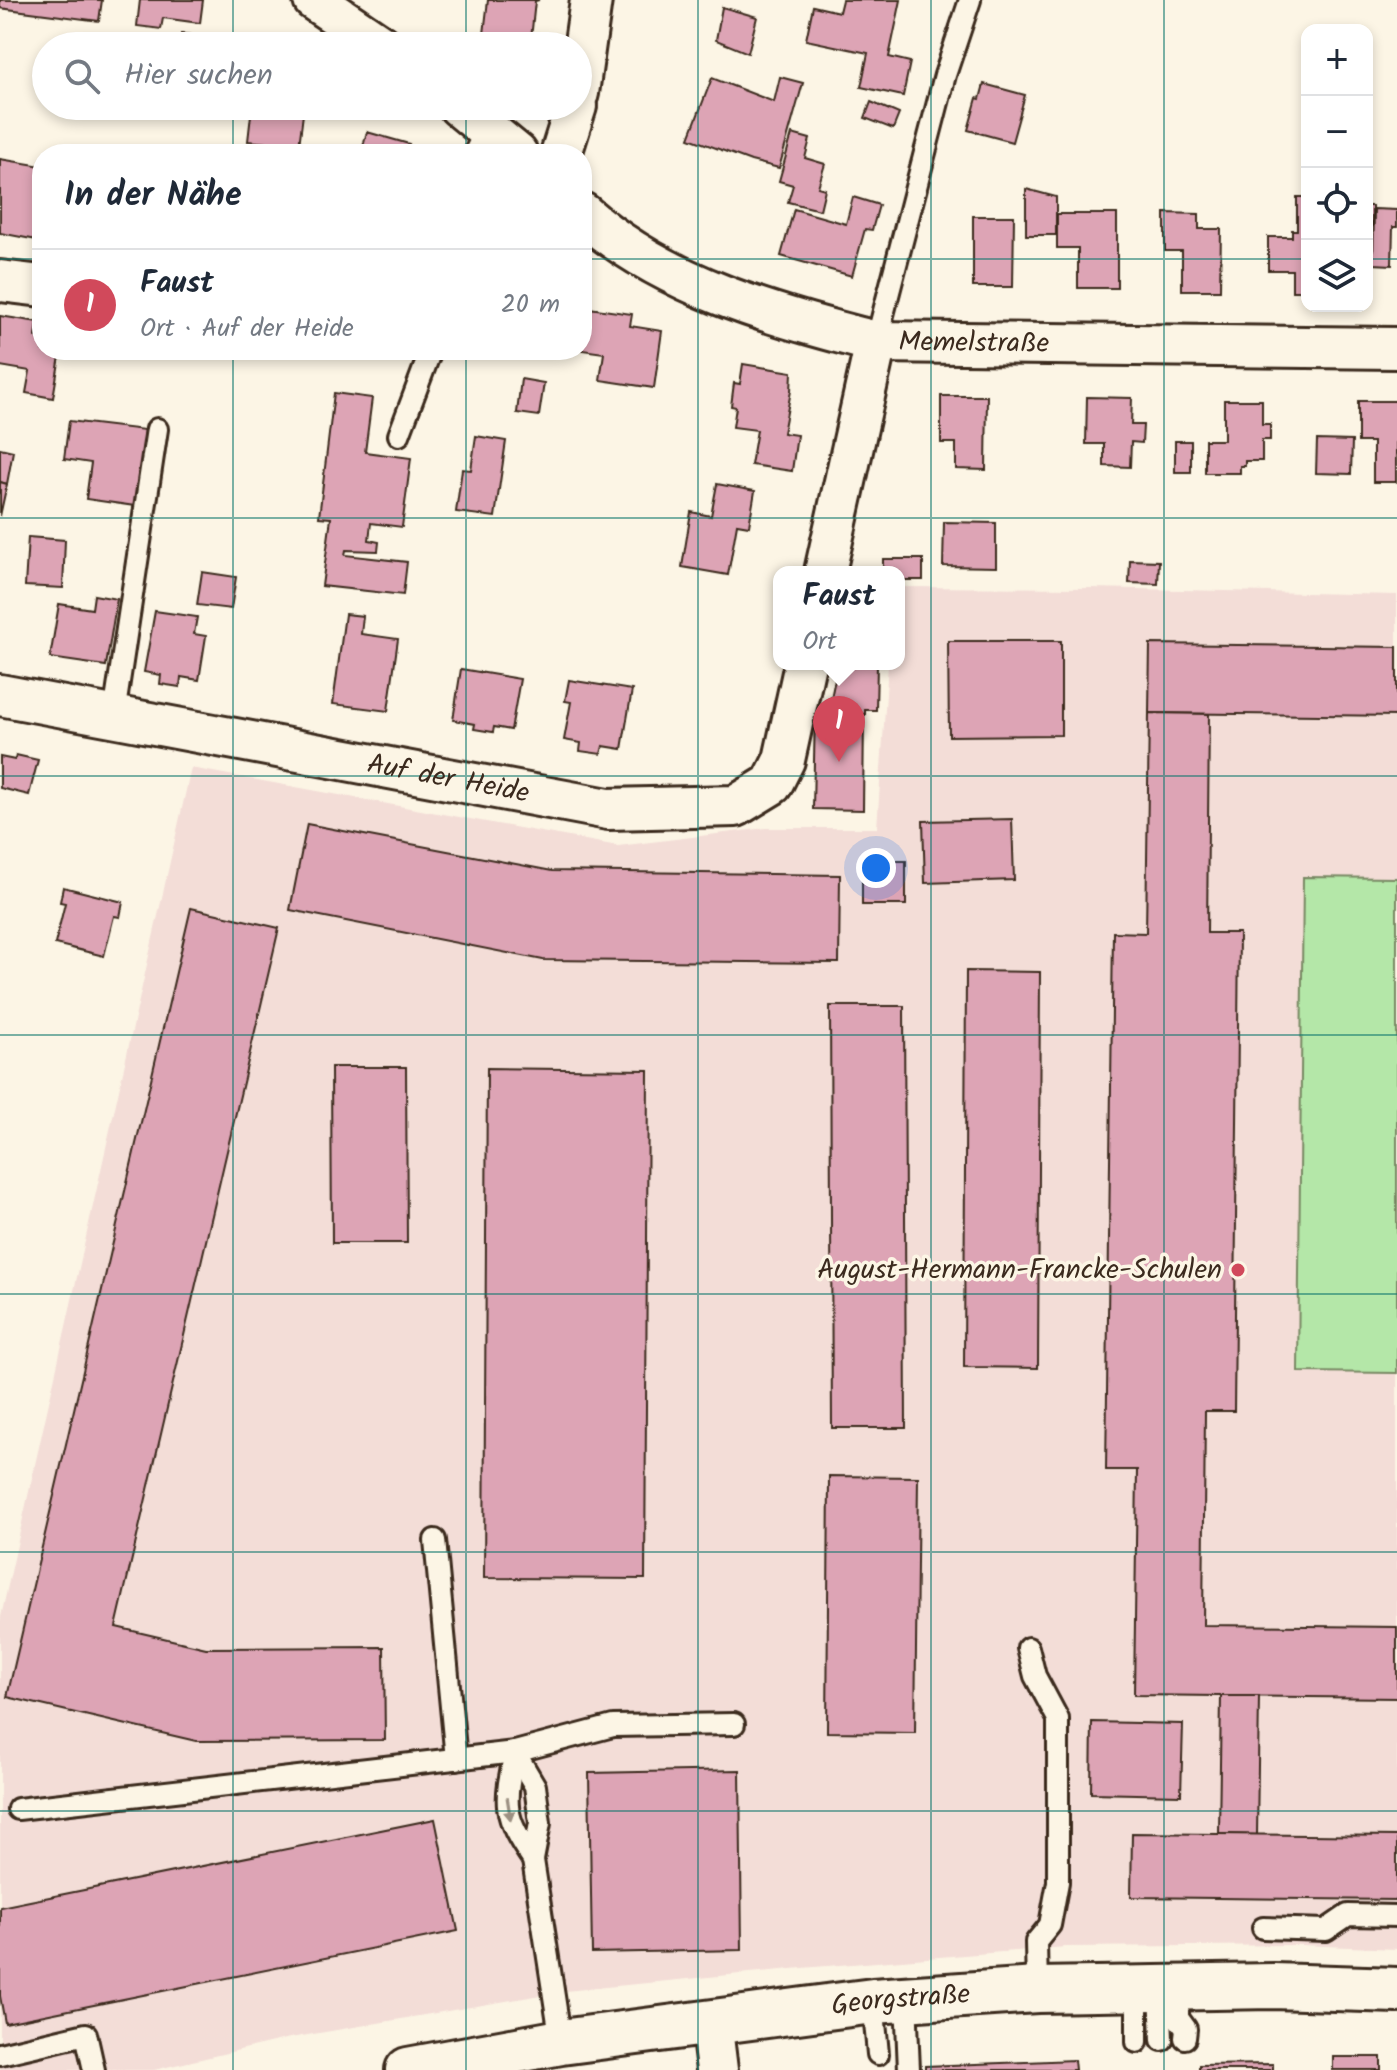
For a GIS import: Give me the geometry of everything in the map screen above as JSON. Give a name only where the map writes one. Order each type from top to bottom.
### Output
[{"type":"street","points":[[314,0],[361,32]]},
{"type":"street","points":[[587,32],[591,0]]},
{"type":"street","points":[[564,144],[572,120]]},
{"type":"street","points":[[474,129],[500,144]]},
{"type":"street","name":"Memelstraße","points":[[592,221],[608,235],[675,274],[722,295],[804,324],[876,342],[1397,348]]},
{"type":"street","points":[[0,281],[32,285]]},
{"type":"street","points":[[826,566],[876,342]]},
{"type":"street","name":"Auf der Heide","points":[[0,695],[608,809],[736,806],[772,784],[784,760],[804,670]]},
{"type":"street","name":"Georgstraße","points":[[408,2070],[498,2062],[561,2042],[890,2000],[1037,1990],[1273,1986],[1397,1990]]},
{"type":"street","points":[[711,2021],[717,2070]]},
{"type":"lane","points":[[876,342],[945,75],[970,0]]},
{"type":"lane","points":[[399,435],[427,360]]},
{"type":"lane","points":[[114,715],[157,429]]},
{"type":"lane","points":[[435,1540],[456,1759]]},
{"type":"lane","points":[[1028,1648],[1035,1676],[1058,1719],[1058,1882],[1050,1925],[1036,1942],[1037,1990]]},
{"type":"lane","points":[[18,1809],[515,1752],[613,1726],[734,1724]]},
{"type":"lane","points":[[515,1752],[506,1794],[512,1829],[533,1860]]},
{"type":"lane","points":[[515,1752],[535,1786],[537,1798],[540,1823],[533,1860],[561,2042]]},
{"type":"lane","points":[[1263,1928],[1326,1930],[1348,1915],[1397,1916]]},
{"type":"lane","points":[[1159,1989],[1186,2029],[1185,2038]]},
{"type":"lane","points":[[1159,1989],[1162,2040]]},
{"type":"lane","points":[[1137,2042],[1159,1989]]},
{"type":"lane","points":[[878,2054],[890,2000]]},
{"type":"lane","points":[[890,2000],[909,2070]]},
{"type":"lane","points":[[0,2054],[86,2034],[94,2070]]},
{"type":"shaded area","points":[[905,587],[1397,595],[1397,1949],[1301,1945],[1066,1947],[802,1968],[565,1991],[290,2038],[154,2070],[0,2070],[0,1621],[191,768],[618,846],[766,828],[877,828],[888,670],[905,670]]},
{"type":"green space","points":[[1303,877],[1397,878],[1397,1373],[1298,1372]]},
{"type":"building","points":[[0,0],[102,0],[99,21],[0,8]]},
{"type":"building","points":[[140,0],[203,0],[200,23],[163,18],[161,29],[137,26]]},
{"type":"building","points":[[488,0],[539,0],[535,1],[532,32],[484,32]]},
{"type":"building","points":[[842,0],[901,0],[889,57],[910,62],[903,96],[861,87],[868,53],[806,40],[813,6],[839,12]]},
{"type":"building","points":[[722,7],[757,17],[748,53],[716,40]]},
{"type":"building","points":[[780,77],[803,83],[779,168],[689,138],[712,78],[774,102]]},
{"type":"building","points":[[984,84],[1025,95],[1012,142],[968,130]]},
{"type":"building","points":[[871,102],[899,114],[893,129],[865,118]]},
{"type":"building","points":[[250,120],[302,120],[299,144],[248,141]]},
{"type":"building","points":[[367,132],[409,144],[364,144]]},
{"type":"building","points":[[792,134],[810,139],[805,158],[825,164],[818,187],[825,189],[820,210],[788,202],[793,185],[779,181]]},
{"type":"building","points":[[0,159],[32,164],[32,239],[0,233]]},
{"type":"building","points":[[1026,189],[1056,197],[1056,235],[1026,235]]},
{"type":"building","points":[[853,197],[879,205],[872,230],[865,229],[852,276],[781,256],[794,209],[846,224]]},
{"type":"building","points":[[1297,197],[1301,197],[1301,291],[1292,291],[1292,270],[1268,270],[1268,237],[1292,237],[1292,230],[1297,230]]},
{"type":"building","points":[[1374,209],[1397,210],[1397,227],[1393,227],[1392,265],[1373,264]]},
{"type":"building","points":[[1165,213],[1199,214],[1199,229],[1221,229],[1220,290],[1182,290],[1182,251],[1165,251]]},
{"type":"building","points":[[1057,214],[1117,214],[1117,288],[1078,288],[1078,248],[1057,248]]},
{"type":"building","points":[[973,216],[1014,216],[1013,287],[973,287]]},
{"type":"building","points":[[592,308],[632,314],[630,326],[662,331],[654,388],[600,380],[604,353],[592,351]]},
{"type":"building","points":[[0,316],[32,321],[32,360],[59,360],[53,398],[26,393],[30,371],[0,366]]},
{"type":"building","points":[[743,364],[792,372],[783,433],[797,435],[792,471],[751,465],[757,430],[733,427],[736,407],[731,406],[734,383],[740,384]]},
{"type":"building","points":[[521,379],[544,383],[539,416],[517,413]]},
{"type":"building","points":[[334,393],[372,398],[365,452],[411,458],[402,527],[371,523],[369,540],[379,542],[378,551],[346,550],[345,555],[407,562],[403,595],[322,586],[331,518],[319,517]]},
{"type":"building","points":[[941,396],[987,396],[986,470],[956,469],[956,443],[941,443]]},
{"type":"building","points":[[1087,397],[1132,398],[1131,425],[1143,425],[1142,443],[1131,442],[1130,467],[1104,466],[1104,444],[1086,444]]},
{"type":"building","points":[[1224,400],[1262,400],[1262,424],[1270,424],[1270,440],[1262,440],[1262,461],[1245,461],[1245,466],[1240,466],[1240,473],[1205,473],[1205,440],[1224,440]]},
{"type":"building","points":[[1358,401],[1396,401],[1396,482],[1373,482],[1373,442],[1358,442]]},
{"type":"building","points":[[69,421],[145,430],[135,506],[86,499],[91,463],[64,459]]},
{"type":"building","points":[[476,436],[506,441],[495,517],[456,512],[462,469],[471,470]]},
{"type":"building","points":[[1317,440],[1352,441],[1351,474],[1316,473]]},
{"type":"building","points":[[1175,441],[1191,441],[1191,472],[1175,472]]},
{"type":"building","points":[[0,448],[13,451],[7,484],[0,482]]},
{"type":"building","points":[[0,482],[7,484],[0,516]]},
{"type":"building","points":[[717,484],[755,491],[749,526],[737,524],[728,575],[682,567],[691,512],[711,516]]},
{"type":"building","points":[[944,522],[996,523],[996,567],[943,566]]},
{"type":"building","points":[[28,537],[65,540],[63,588],[25,586]]},
{"type":"building","points":[[883,559],[923,559],[923,580],[905,580],[905,566],[883,566]]},
{"type":"building","points":[[1130,560],[1159,561],[1158,584],[1129,583]]},
{"type":"building","points":[[202,572],[236,577],[231,609],[197,605]]},
{"type":"building","points":[[94,595],[117,599],[106,666],[50,658],[59,604],[92,609]]},
{"type":"building","points":[[155,611],[197,617],[194,634],[206,636],[199,680],[181,677],[180,687],[160,684],[161,675],[144,672]]},
{"type":"building","points":[[345,614],[363,616],[361,634],[398,639],[388,711],[333,704]]},
{"type":"building","points":[[948,641],[1061,641],[1061,735],[949,736]]},
{"type":"building","points":[[1150,644],[1397,647],[1397,716],[1149,713]]},
{"type":"building","points":[[461,669],[520,679],[511,730],[494,727],[493,732],[474,729],[475,724],[453,720]]},
{"type":"building","points":[[837,670],[877,670],[876,710],[865,710],[865,715],[815,713],[828,713]]},
{"type":"building","points":[[569,680],[632,690],[622,749],[603,746],[601,754],[580,751],[581,743],[564,740],[571,702],[565,701]]},
{"type":"building","points":[[815,713],[864,714],[863,810],[813,809]]},
{"type":"building","points":[[1149,713],[1209,714],[1207,933],[1239,933],[1234,1411],[1205,1411],[1203,1625],[1397,1627],[1397,1698],[1134,1695],[1137,1470],[1106,1470],[1113,932],[1146,933]]},
{"type":"building","points":[[16,755],[38,760],[29,795],[0,788],[0,757],[15,760]]},
{"type":"building","points":[[1012,819],[1014,880],[925,883],[923,821]]},
{"type":"building","points":[[307,824],[552,871],[840,875],[839,963],[543,960],[290,910]]},
{"type":"building","points":[[862,861],[906,861],[906,905],[862,905]]},
{"type":"building","points":[[63,887],[123,902],[120,917],[114,916],[104,956],[55,944],[65,903],[60,902]]},
{"type":"building","points":[[191,908],[279,928],[116,1627],[206,1648],[384,1647],[385,1740],[196,1741],[7,1697]]},
{"type":"building","points":[[966,971],[1040,972],[1038,1368],[964,1367]]},
{"type":"building","points":[[830,1006],[904,1006],[906,1428],[832,1428]]},
{"type":"building","points":[[331,1067],[406,1067],[407,1243],[332,1243]]},
{"type":"building","points":[[487,1068],[648,1070],[645,1579],[484,1578]]},
{"type":"building","points":[[829,1476],[918,1477],[915,1733],[827,1732]]},
{"type":"building","points":[[1221,1696],[1259,1696],[1257,1835],[1219,1834]]},
{"type":"building","points":[[1092,1722],[1183,1724],[1181,1795],[1091,1793]]},
{"type":"building","points":[[740,1770],[742,1950],[592,1953],[589,1773]]},
{"type":"building","points":[[435,1819],[458,1931],[5,2023],[0,1996],[0,1907]]},
{"type":"building","points":[[1132,1833],[1397,1836],[1397,1900],[1131,1897]]},
{"type":"building","points":[[1333,2057],[1381,2057],[1381,2070],[1333,2070]]},
{"type":"building","points":[[1074,2060],[1075,2070],[925,2070],[925,2066]]},
{"type":"building","points":[[1273,2064],[1273,2070],[1199,2070],[1199,2065]]},
{"type":"place","name":"Faust","points":[[839,762]]},
{"type":"place","name":"August-Hermann-Francke-Schulen","points":[[1238,1270]]}]
